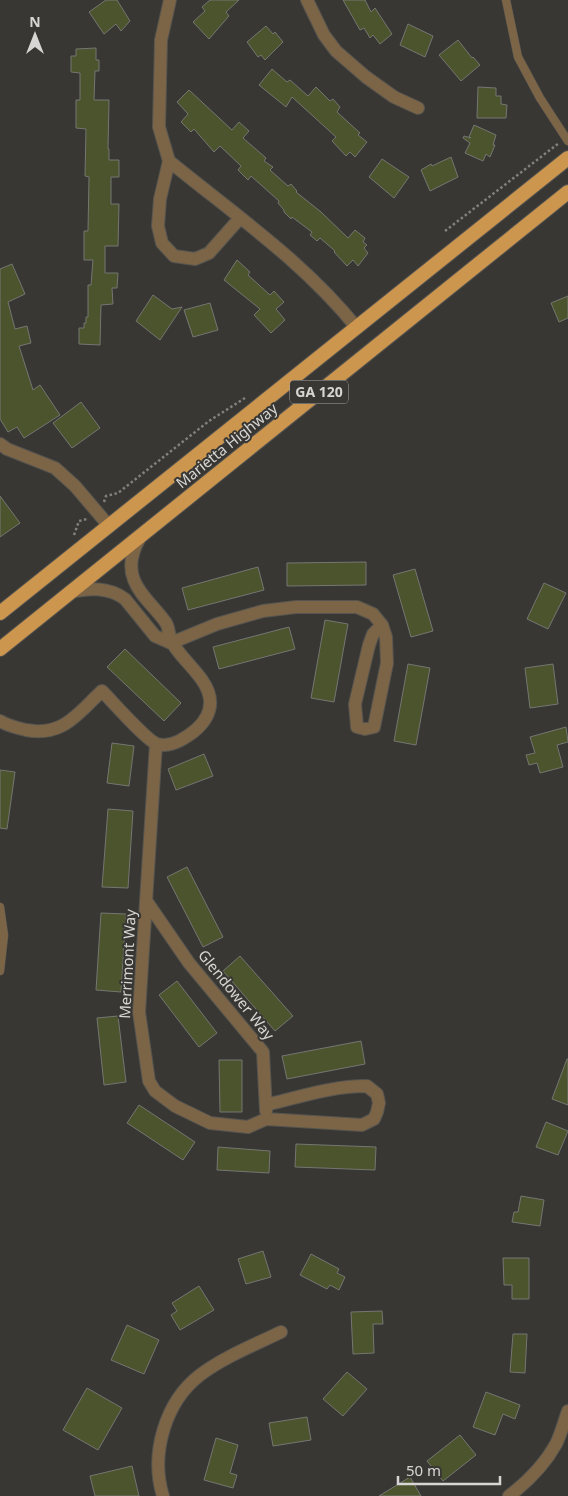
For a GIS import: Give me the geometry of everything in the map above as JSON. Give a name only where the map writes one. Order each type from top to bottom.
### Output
[{"type":"highway","name":"Marietta Highway","points":[[0,613],[568,158]]},
{"type":"highway","name":"Marietta Highway","points":[[0,649],[568,192]]},
{"type":"street","points":[[170,0],[162,40],[159,127],[169,161],[160,199],[158,226],[162,243],[174,256],[195,259],[209,252],[240,218]]},
{"type":"street","points":[[307,0],[324,35],[336,51],[394,97],[418,108]]},
{"type":"street","points":[[169,161],[276,246],[309,275],[357,328]]},
{"type":"street","points":[[2,450],[56,468],[75,486],[109,526]]},
{"type":"street","points":[[141,536],[132,558],[132,576],[139,589],[167,625],[171,643]]},
{"type":"street","points":[[1,723],[36,731],[56,730],[69,722],[102,691],[156,744],[164,745],[176,742],[192,734],[203,725],[208,712],[209,697],[203,681],[171,643],[155,636],[120,595],[98,589],[71,592]]},
{"type":"street","points":[[171,643],[217,624],[254,614],[296,607],[357,607],[373,614],[382,625],[386,637],[387,663],[374,727],[365,729],[358,727],[355,704],[369,645],[373,634],[382,625]]},
{"type":"street","name":"Merrimont Way","points":[[156,744],[139,1012],[149,1081],[155,1091],[175,1106],[210,1124],[248,1127],[266,1119]]},
{"type":"street","name":"Glendower Way","points":[[147,902],[189,963],[263,1052],[266,1119]]},
{"type":"street","points":[[266,1105],[329,1089],[360,1086],[366,1086],[376,1094],[379,1103],[374,1119],[362,1126],[266,1119]]},
{"type":"street","points":[[163,1496],[160,1487],[159,1451],[163,1432],[172,1410],[185,1390],[198,1376],[214,1365],[281,1332]]},
{"type":"street","points":[[508,1496],[519,1488],[539,1467],[556,1444],[568,1411]]},
{"type":"lane","points":[[506,0],[518,57],[540,98],[567,139]]},
{"type":"lane","points":[[0,907],[4,935],[0,971]]},
{"type":"path","points":[[445,231],[567,139]]},
{"type":"path","points":[[74,537],[79,521],[99,515],[106,496],[118,493],[209,421],[246,398]]},
{"type":"building","points":[[106,0],[117,0],[130,21],[121,31],[116,24],[104,34],[89,12]]},
{"type":"building","points":[[210,0],[239,0],[226,12],[229,16],[209,39],[193,22],[205,11],[202,7]]},
{"type":"building","points":[[343,0],[365,0],[371,12],[375,8],[392,34],[380,44],[373,35],[370,38],[364,28],[360,30]]},
{"type":"building","points":[[408,24],[433,36],[425,57],[400,45]]},
{"type":"building","points":[[266,26],[273,34],[275,32],[283,42],[265,60],[261,55],[258,57],[247,42]]},
{"type":"building","points":[[458,40],[480,65],[461,81],[439,55]]},
{"type":"building","points":[[96,48],[96,60],[99,60],[99,71],[95,71],[94,100],[109,100],[109,160],[119,160],[119,177],[111,177],[111,204],[119,204],[118,246],[105,246],[105,273],[118,273],[117,288],[112,288],[113,304],[101,305],[100,345],[79,344],[79,328],[84,328],[86,317],[88,317],[88,285],[91,285],[93,260],[84,260],[84,231],[88,231],[89,177],[85,176],[86,129],[76,128],[76,100],[80,100],[80,73],[71,72],[71,56],[76,56],[76,49]]},
{"type":"building","points":[[272,69],[287,82],[290,80],[308,96],[316,87],[330,101],[333,99],[340,107],[337,112],[367,142],[355,157],[350,152],[346,156],[332,141],[336,137],[292,97],[286,107],[259,85]]},
{"type":"building","points":[[478,87],[496,88],[496,96],[501,96],[501,104],[507,105],[506,118],[477,118]]},
{"type":"building","points":[[189,90],[232,130],[239,122],[249,131],[243,138],[266,158],[264,161],[273,167],[270,170],[288,186],[291,184],[296,192],[321,212],[348,238],[355,230],[365,238],[363,242],[367,245],[364,248],[368,253],[358,266],[353,260],[347,266],[335,251],[320,238],[317,241],[310,235],[312,232],[292,217],[291,219],[278,203],[279,201],[251,176],[248,180],[238,170],[241,166],[220,146],[214,152],[194,129],[191,132],[181,122],[188,114],[177,102]]},
{"type":"building","points":[[474,125],[496,135],[493,145],[495,145],[490,157],[486,154],[483,161],[465,153],[470,143],[463,138],[464,136],[471,138],[469,137]]},
{"type":"building","points":[[451,157],[458,177],[430,191],[421,170],[431,164],[432,166]]},
{"type":"building","points":[[382,159],[409,177],[394,198],[369,177]]},
{"type":"building","points":[[237,260],[250,272],[248,275],[270,295],[274,291],[284,302],[276,309],[285,320],[271,333],[254,315],[260,309],[224,280]]},
{"type":"building","points":[[12,264],[25,294],[8,302],[15,329],[27,326],[31,343],[19,346],[33,390],[40,385],[60,415],[24,438],[17,427],[8,432],[0,419],[0,269]]},
{"type":"building","points":[[153,295],[172,309],[182,307],[160,340],[136,321]]},
{"type":"building","points":[[568,296],[568,318],[559,322],[551,303]]},
{"type":"building","points":[[210,303],[218,330],[193,337],[184,310]]},
{"type":"building","points":[[81,402],[100,428],[72,448],[53,423]]},
{"type":"building","points":[[0,496],[20,523],[0,537]]},
{"type":"building","points":[[366,562],[366,585],[287,586],[287,563]]},
{"type":"building","points":[[258,567],[264,590],[188,610],[182,588]]},
{"type":"building","points":[[415,569],[433,631],[411,637],[393,575]]},
{"type":"building","points":[[544,583],[566,593],[548,629],[527,619]]},
{"type":"building","points":[[325,620],[348,624],[334,702],[311,698]]},
{"type":"building","points":[[289,627],[295,649],[219,669],[213,647]]},
{"type":"building","points":[[125,649],[181,703],[164,721],[107,667]]},
{"type":"building","points":[[408,664],[430,668],[416,745],[394,741]]},
{"type":"building","points":[[553,664],[558,704],[530,708],[525,668]]},
{"type":"building","points":[[566,727],[568,742],[557,745],[563,767],[540,773],[537,763],[529,765],[526,755],[535,753],[530,737]]},
{"type":"building","points":[[112,743],[134,746],[129,786],[107,783]]},
{"type":"building","points":[[204,754],[213,776],[176,790],[168,769]]},
{"type":"building","points":[[0,770],[15,772],[7,829],[0,828]]},
{"type":"building","points":[[108,809],[133,811],[128,888],[102,887]]},
{"type":"building","points":[[187,867],[223,937],[203,947],[167,877]]},
{"type":"building","points":[[101,913],[126,914],[121,992],[96,990]]},
{"type":"building","points":[[240,956],[293,1016],[275,1031],[223,971]]},
{"type":"building","points":[[177,981],[217,1033],[199,1047],[159,995]]},
{"type":"building","points":[[118,1016],[126,1082],[104,1085],[97,1018]]},
{"type":"building","points":[[361,1041],[365,1064],[287,1079],[282,1056]]},
{"type":"building","points":[[568,1059],[568,1105],[552,1099]]},
{"type":"building","points":[[219,1060],[242,1060],[242,1112],[220,1112]]},
{"type":"building","points":[[139,1105],[195,1142],[183,1160],[127,1123]]},
{"type":"building","points":[[546,1122],[568,1131],[558,1155],[536,1147]]},
{"type":"building","points":[[296,1144],[376,1147],[375,1170],[295,1167]]},
{"type":"building","points":[[218,1147],[270,1151],[269,1173],[217,1170]]},
{"type":"building","points":[[521,1196],[544,1200],[540,1226],[512,1222],[514,1212],[518,1212]]},
{"type":"building","points":[[263,1251],[271,1277],[246,1284],[238,1259]]},
{"type":"building","points":[[311,1254],[339,1269],[337,1273],[345,1277],[339,1290],[330,1285],[327,1289],[300,1275]]},
{"type":"building","points":[[503,1258],[529,1258],[529,1299],[512,1299],[512,1285],[504,1285]]},
{"type":"building","points":[[199,1286],[214,1310],[180,1330],[171,1315],[177,1311],[172,1303]]},
{"type":"building","points":[[382,1311],[383,1324],[373,1324],[374,1353],[353,1354],[351,1312]]},
{"type":"building","points":[[127,1325],[159,1340],[144,1374],[111,1360]]},
{"type":"building","points":[[513,1334],[527,1334],[525,1373],[510,1372]]},
{"type":"building","points":[[347,1372],[367,1389],[343,1416],[323,1399]]},
{"type":"building","points":[[87,1388],[122,1408],[98,1450],[63,1430]]},
{"type":"building","points":[[486,1392],[520,1405],[515,1419],[503,1414],[495,1435],[473,1427]]},
{"type":"building","points":[[307,1417],[311,1440],[273,1446],[269,1423]]},
{"type":"building","points":[[460,1435],[476,1455],[443,1481],[427,1461]]},
{"type":"building","points":[[216,1438],[238,1445],[230,1473],[237,1475],[233,1488],[204,1480]]},
{"type":"building","points":[[132,1466],[139,1496],[95,1496],[90,1476]]},
{"type":"building","points":[[410,1477],[421,1496],[379,1496]]}]
